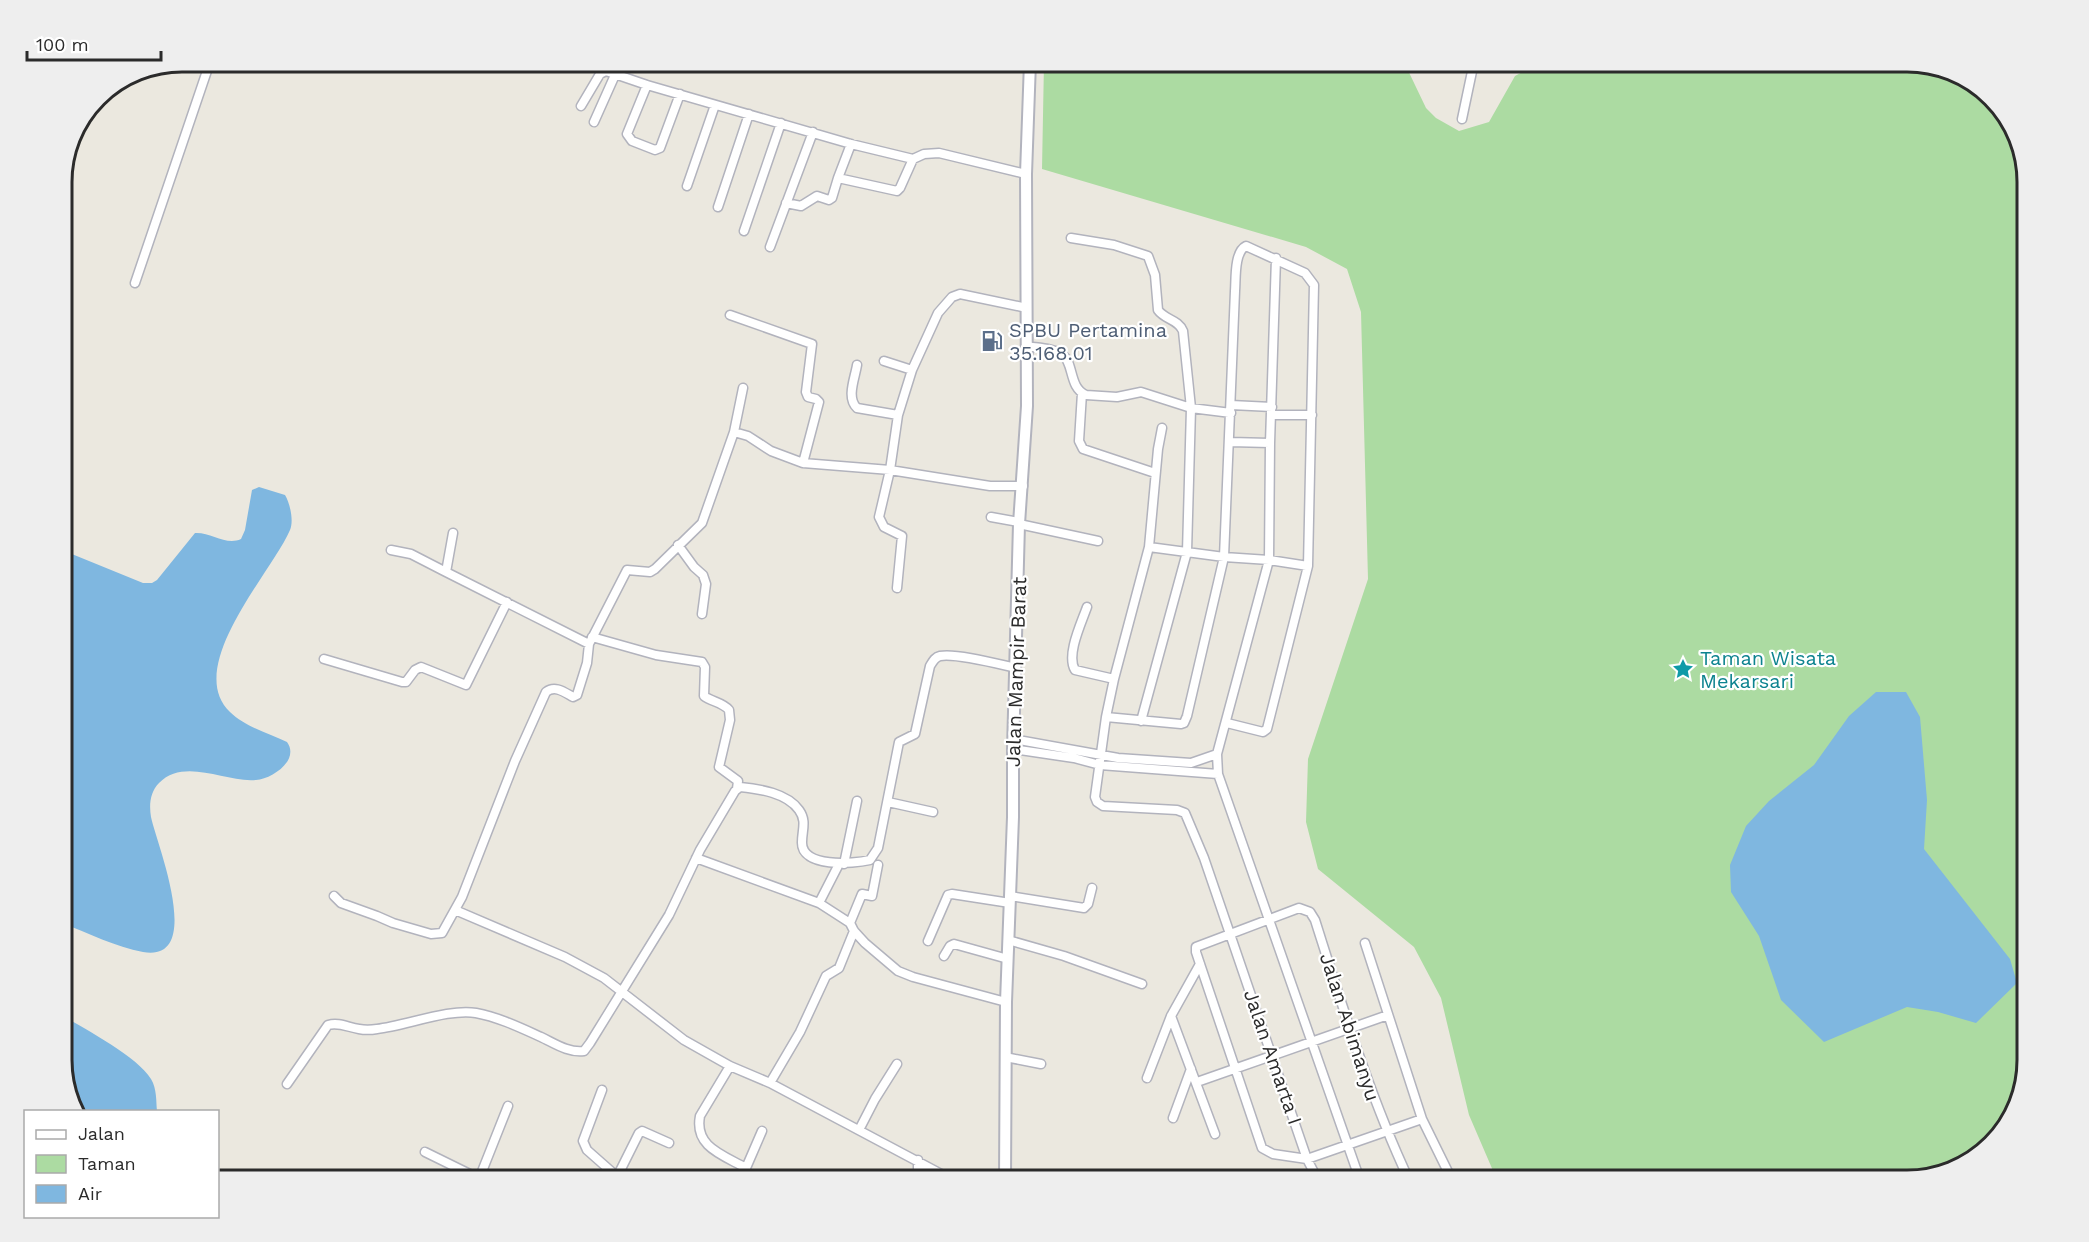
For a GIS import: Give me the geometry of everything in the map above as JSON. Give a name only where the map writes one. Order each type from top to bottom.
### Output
[{"type":"street","points":[[135,284],[207,72]]},
{"type":"street","points":[[580,106],[600,74],[604,72]]},
{"type":"street","points":[[608,72],[850,144],[912,159],[924,154],[939,153],[1026,169]]},
{"type":"street","name":"Jalan Mampir Barat","points":[[1005,1170],[1006,1002],[1013,817],[1019,523],[1027,406],[1026,169],[1030,72]]},
{"type":"street","points":[[1462,119],[1472,72]]},
{"type":"street","points":[[594,122],[615,75]]},
{"type":"street","points":[[647,85],[627,134],[632,141],[655,150],[660,148],[680,94]]},
{"type":"street","points":[[687,186],[715,105]]},
{"type":"street","points":[[718,207],[748,114]]},
{"type":"street","points":[[744,231],[781,123]]},
{"type":"street","points":[[770,247],[813,132]]},
{"type":"street","points":[[786,203],[801,206],[817,196],[829,200],[850,144]]},
{"type":"street","points":[[838,178],[897,191],[912,159]]},
{"type":"street","points":[[1071,238],[1114,245],[1148,256],[1155,275],[1158,310],[1160,314],[1178,322],[1183,331],[1191,408],[1187,552],[1141,721]]},
{"type":"street","points":[[1106,717],[1181,724],[1186,720],[1224,557],[1235,291],[1239,253],[1242,247],[1246,246],[1305,273],[1314,285],[1308,566],[1267,729],[1263,732],[1227,723]]},
{"type":"street","points":[[1276,258],[1269,560],[1217,754],[1218,774],[1356,1170]]},
{"type":"street","points":[[897,588],[902,536],[884,527],[879,517],[890,470],[898,415],[912,370],[938,313],[952,297],[960,294],[1027,308]]},
{"type":"street","points":[[730,315],[812,344],[806,392],[808,397],[819,402],[803,463]]},
{"type":"street","points":[[1026,346],[1056,351],[1065,357],[1075,383],[1082,393],[1080,446],[1083,449],[1155,473]]},
{"type":"street","points":[[884,361],[912,370]]},
{"type":"street","points":[[857,365],[851,396],[852,404],[857,408],[898,415]]},
{"type":"street","points":[[334,896],[341,903],[393,923],[437,935],[442,933],[462,897],[515,761],[546,692],[556,689],[573,697],[577,694],[591,641],[627,570],[650,572],[655,569],[702,523],[734,432],[743,388]]},
{"type":"street","points":[[1082,393],[1111,397],[1141,392],[1191,408],[1311,415]]},
{"type":"street","points":[[1101,761],[1106,717],[1114,679],[1149,547],[1155,473],[1162,428]]},
{"type":"street","points":[[734,432],[748,436],[771,451],[803,463],[890,470],[990,486],[1023,486]]},
{"type":"street","points":[[1230,442],[1270,443]]},
{"type":"street","points":[[992,518],[1098,541]]},
{"type":"street","points":[[446,572],[453,533]]},
{"type":"street","points":[[678,545],[703,575],[706,584],[702,614]]},
{"type":"street","points":[[1149,547],[1308,566]]},
{"type":"street","points":[[287,1084],[327,1025],[334,1023],[360,1030],[376,1029],[451,1014],[475,1013],[494,1018],[576,1052],[584,1051],[669,915],[696,858],[737,789],[738,781],[719,767],[730,720],[729,710],[725,705],[704,696],[705,667],[702,662],[591,641],[466,584],[411,554],[391,550]]},
{"type":"street","points":[[324,659],[402,682],[406,682],[415,670],[421,667],[466,685],[507,602]]},
{"type":"street","points":[[1087,607],[1076,641],[1072,665],[1076,670],[1114,679]]},
{"type":"street","points":[[737,789],[740,787],[762,790],[792,802],[801,812],[805,827],[803,850],[809,857],[842,864],[870,860],[878,848],[899,742],[915,734],[930,666],[934,659],[939,656],[957,657],[1016,668]]},
{"type":"street","points":[[1013,744],[1101,761],[1191,767],[1218,774]]},
{"type":"street","points":[[1191,767],[1217,754]]},
{"type":"street","name":"Jalan Amarta I","points":[[1101,761],[1095,797],[1097,802],[1103,806],[1177,810],[1185,813],[1204,858],[1307,1159],[1313,1170]]},
{"type":"street","points":[[819,903],[842,864],[857,801]]},
{"type":"street","points":[[888,802],[933,812]]},
{"type":"street","points":[[696,858],[819,903],[852,927],[865,943],[898,970],[913,977],[1006,1002]]},
{"type":"street","points":[[770,1083],[800,1032],[826,976],[839,968],[862,894],[872,896],[878,865]]},
{"type":"street","points":[[928,941],[948,895],[1084,908],[1088,904],[1092,888]]},
{"type":"street","name":"Jalan Abimanyu","points":[[1270,918],[1299,908],[1310,912],[1315,920],[1349,1028],[1386,1132],[1404,1170]]},
{"type":"street","points":[[454,910],[565,957],[604,978],[684,1040],[730,1066],[770,1083],[935,1170]]},
{"type":"street","points":[[1270,918],[1196,947],[1262,1148],[1273,1154],[1307,1159],[1422,1119]]},
{"type":"street","points":[[1008,940],[1064,956],[1142,984]]},
{"type":"street","points":[[944,956],[954,944],[1008,959]]},
{"type":"street","points":[[1365,944],[1422,1119],[1447,1170]]},
{"type":"street","points":[[1147,1078],[1171,1016],[1200,964]]},
{"type":"street","points":[[1197,1082],[1388,1015]]},
{"type":"street","points":[[1171,1016],[1215,1134]]},
{"type":"street","points":[[1005,1057],[1041,1064]]},
{"type":"street","points":[[860,1130],[875,1099],[897,1064]]},
{"type":"street","points":[[730,1066],[700,1116],[698,1125],[700,1135],[707,1145],[746,1168],[762,1131]]},
{"type":"street","points":[[1173,1118],[1191,1069]]},
{"type":"street","points":[[602,1090],[583,1141],[587,1150],[609,1170]]},
{"type":"street","points":[[485,1170],[507,1106]]},
{"type":"street","points":[[623,1170],[639,1133],[642,1131],[669,1143]]},
{"type":"street","points":[[425,1152],[461,1170]]},
{"type":"street","points":[[918,1160],[918,1170]]},
{"type":"green space","name":"Taman Wisata Mekarsari","points":[[1044,72],[1409,72],[1426,108],[1436,118],[1459,131],[1489,122],[1515,76],[1522,72],[1922,73],[1949,80],[1985,104],[2009,140],[2017,175],[2017,1060],[2016,1075],[2009,1102],[1985,1138],[1949,1162],[1922,1169],[1907,1170],[1493,1170],[1469,1115],[1441,998],[1414,947],[1318,869],[1306,822],[1308,759],[1368,579],[1361,312],[1347,269],[1306,247],[1042,169]]},
{"type":"water","points":[[259,487],[285,495],[292,522],[290,530],[236,620],[224,646],[217,670],[218,693],[236,717],[250,726],[287,742],[290,755],[282,767],[262,779],[244,780],[193,771],[169,776],[159,783],[151,799],[151,817],[173,898],[175,921],[172,939],[162,950],[143,952],[133,950],[72,927],[72,554],[143,583],[152,583],[157,580],[195,533],[230,541],[241,539],[245,530],[252,490]]},
{"type":"water","points":[[1876,692],[1906,692],[1920,717],[1927,800],[1924,849],[2010,959],[2017,983],[1976,1023],[1938,1012],[1907,1007],[1824,1042],[1781,1000],[1759,936],[1731,892],[1730,865],[1746,826],[1769,801],[1814,765],[1849,716]]},
{"type":"water","points":[[72,1021],[135,1061],[151,1079],[156,1095],[157,1110],[84,1110],[74,1082]]},
{"type":"place","name":"SPBU Pertamina 35.168.01","points":[[992,341]]},
{"type":"place","name":"Taman Wisata Mekarsari","points":[[1683,669]]}]
